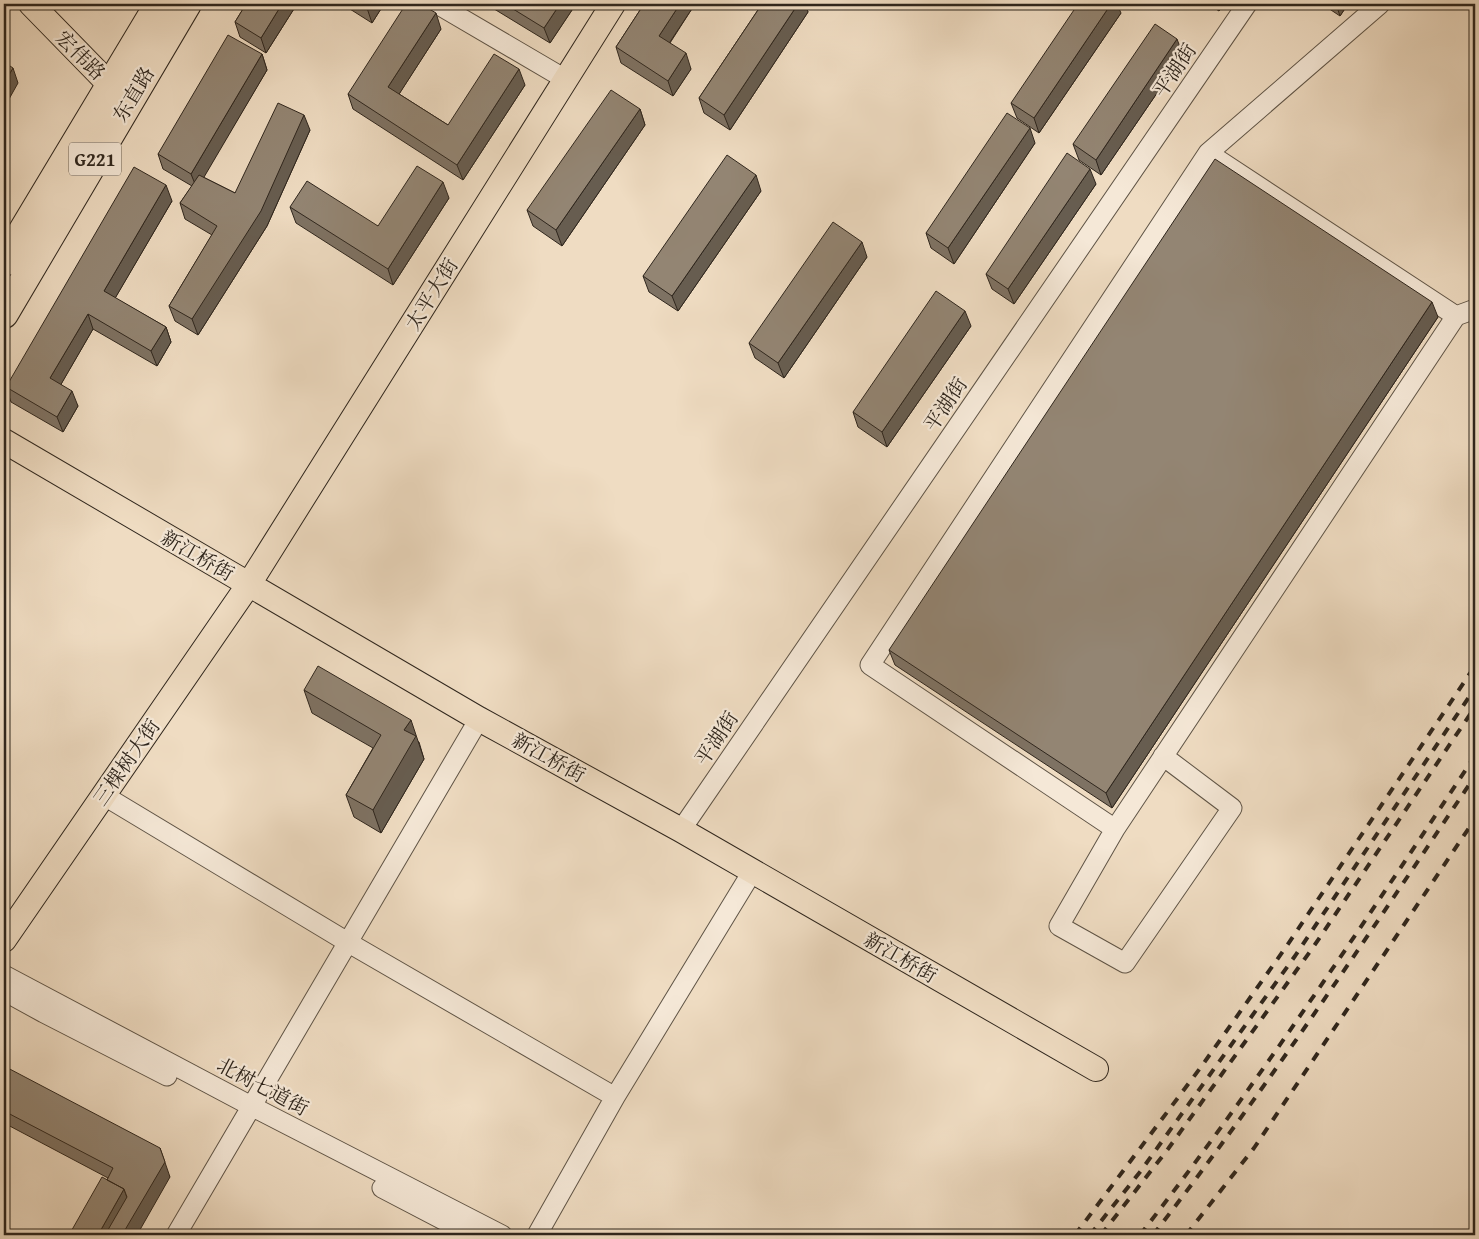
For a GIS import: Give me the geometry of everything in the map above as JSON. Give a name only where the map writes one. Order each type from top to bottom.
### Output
[{"type":"highway","name":"东直路","points":[[4,262],[159,4]]},
{"type":"highway","name":"东直路","points":[[4,314],[188,4]]},
{"type":"main road","name":"宏伟路","points":[[30,4],[110,85]]},
{"type":"main road","name":"太平大街","points":[[249,584],[613,4]]},
{"type":"main road","name":"新江桥街","points":[[4,441],[479,719],[681,830],[1096,1069]]},
{"type":"main road","name":"三棵树大街","points":[[4,940],[249,584]]},
{"type":"street","points":[[437,4],[565,79]]},
{"type":"street","name":"平湖街","points":[[681,830],[1246,4]]},
{"type":"street","points":[[1115,829],[870,665],[1208,153],[1380,4]]},
{"type":"street","points":[[1208,153],[1456,316]]},
{"type":"street","points":[[1164,756],[1232,808],[1125,963],[1059,926],[1115,829],[1456,316],[1475,309]]},
{"type":"street","points":[[176,1235],[250,1112],[479,719]]},
{"type":"street","points":[[102,795],[349,943],[615,1096]]},
{"type":"street","points":[[537,1235],[615,1096],[752,872]]},
{"type":"street","name":"北树七道街","points":[[4,975],[472,1235]]},
{"type":"street","name":"北树七道街","points":[[4,990],[44,1013],[502,1235]]},
{"type":"building","points":[[246,4],[282,4],[261,38],[235,22]]},
{"type":"building","points":[[361,4],[369,4],[367,8]]},
{"type":"building","points":[[406,4],[421,4],[436,13],[388,87],[448,125],[494,54],[519,69],[457,165],[348,94]]},
{"type":"building","points":[[505,4],[560,4],[544,28]]},
{"type":"building","points":[[644,4],[680,4],[659,36],[686,53],[668,81],[616,47]]},
{"type":"building","points":[[762,4],[798,4],[724,115],[699,98]]},
{"type":"building","points":[[1078,4],[1111,4],[1034,118],[1011,103]]},
{"type":"building","points":[[1155,24],[1177,39],[1096,160],[1073,144]]},
{"type":"building","points":[[228,35],[262,54],[191,174],[158,154]]},
{"type":"building","points":[[4,62],[13,68],[4,83]]},
{"type":"building","points":[[611,90],[640,109],[556,230],[527,210]]},
{"type":"building","points":[[278,103],[304,115],[261,211],[192,319],[169,306],[217,226],[180,203],[199,175],[235,193]]},
{"type":"building","points":[[1007,113],[1030,128],[948,248],[926,233]]},
{"type":"building","points":[[1067,153],[1090,169],[1008,289],[986,274]]},
{"type":"building","points":[[727,155],[756,175],[672,296],[643,276]]},
{"type":"building","points":[[1215,159],[1432,302],[1106,793],[889,650]]},
{"type":"building","points":[[417,166],[443,182],[388,269],[290,207],[307,181],[378,226]]},
{"type":"building","points":[[134,167],[166,185],[104,291],[166,327],[151,351],[88,314],[50,378],[72,391],[57,417],[6,387]]},
{"type":"building","points":[[833,222],[862,242],[778,363],[749,343]]},
{"type":"building","points":[[936,291],[965,311],[882,432],[853,412]]},
{"type":"building","points":[[318,666],[411,720],[404,730],[416,736],[373,810],[346,795],[381,735],[304,690]]},
{"type":"building","points":[[4,1066],[160,1148],[165,1162],[122,1235],[105,1235],[127,1197],[124,1189],[107,1180],[113,1168],[4,1111]]},
{"type":"building","points":[[102,1177],[124,1189],[98,1235],[69,1235]]},
{"type":"railway","points":[[1075,1235],[1201,1067],[1286,947],[1475,666]]},
{"type":"railway","points":[[1090,1235],[1140,1172],[1295,956],[1475,688]]},
{"type":"railway","points":[[1101,1235],[1168,1149],[1314,946],[1475,707]]},
{"type":"railway","points":[[1140,1235],[1228,1118],[1270,1058],[1475,756]]},
{"type":"railway","points":[[1153,1235],[1278,1066],[1475,776]]},
{"type":"railway","points":[[1186,1235],[1254,1148],[1475,819]]}]
